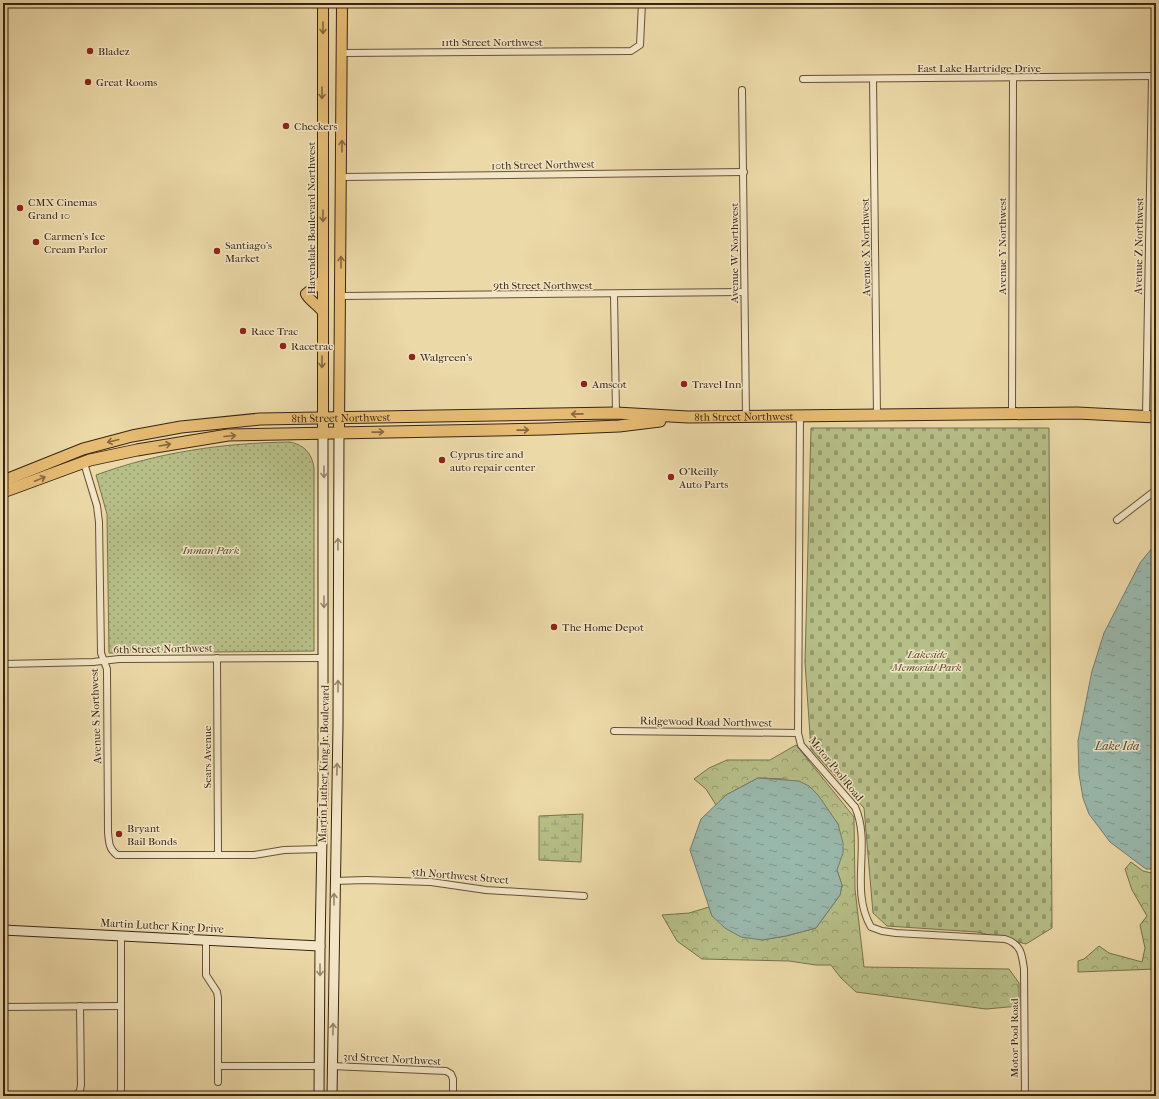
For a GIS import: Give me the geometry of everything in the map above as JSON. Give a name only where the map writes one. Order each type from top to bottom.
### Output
[{"type":"highway","name":"8th Street Northwest","points":[[3,481],[83,449],[151,432],[244,420],[616,413],[688,417]]},
{"type":"highway","points":[[545,429],[602,420],[616,413]]},
{"type":"highway","name":"8th Street Northwest","points":[[3,492],[87,461],[137,450],[228,436],[619,426],[625,420],[688,417],[1083,413],[1151,417]]},
{"type":"highway","points":[[87,461],[142,442],[148,438],[151,432]]},
{"type":"main road","name":"Havendale Boulevard Northwest","points":[[323,3],[323,433]]},
{"type":"main road","points":[[339,432],[342,177],[342,3]]},
{"type":"main road","points":[[323,54],[342,53]]},
{"type":"main road","points":[[323,177],[342,177]]},
{"type":"main road","points":[[322,281],[306,294],[308,298],[316,303],[323,312]]},
{"type":"main road","name":"Martin Luther King Jr. Boulevard","points":[[332,1096],[334,881],[338,725],[339,432]]},
{"type":"main road","name":"Martin Luther King Jr. Boulevard","points":[[319,1096],[322,849],[323,433]]},
{"type":"main road","name":"Martin Luther King Drive","points":[[3,930],[320,946]]},
{"type":"main road","points":[[320,1031],[325,1043],[325,1059],[332,1066]]},
{"type":"street","name":"11th Street Northwest","points":[[342,53],[631,51],[640,45],[642,3]]},
{"type":"street","name":"East Lake Hartridge Drive","points":[[803,79],[1154,76]]},
{"type":"street","name":"Avenue Z Northwest","points":[[1151,417],[1154,76]]},
{"type":"street","name":"Avenue Y Northwest","points":[[1012,413],[1013,78]]},
{"type":"street","name":"Avenue X Northwest","points":[[873,79],[877,415]]},
{"type":"street","name":"Avenue W Northwest","points":[[742,90],[746,416]]},
{"type":"street","name":"10th Street Northwest","points":[[342,177],[744,172]]},
{"type":"street","name":"9th Street Northwest","points":[[341,296],[614,295],[744,292]]},
{"type":"street","points":[[614,295],[616,413]]},
{"type":"street","name":"Motor Pool Road","points":[[800,416],[798,733],[801,745],[855,807],[858,814],[860,828],[861,904],[871,927],[882,931],[896,933],[1005,938],[1019,946],[1022,952],[1024,969],[1024,1096]]},
{"type":"street","name":"Avenue S Northwest","points":[[87,461],[99,522],[101,653],[107,669],[109,845],[112,851],[118,855],[218,855]]},
{"type":"street","points":[[1118,520],[1156,490]]},
{"type":"street","name":"Sears Avenue","points":[[217,658],[218,855]]},
{"type":"street","name":"6th Street Northwest","points":[[3,664],[104,661],[119,659],[323,658]]},
{"type":"street","name":"Ridgewood Road Northwest","points":[[614,731],[798,733]]},
{"type":"street","points":[[218,855],[260,854],[284,850],[322,849]]},
{"type":"street","name":"5th Northwest Street","points":[[334,881],[366,880],[431,882],[486,890],[584,896]]},
{"type":"street","points":[[120,935],[120,1096]]},
{"type":"street","points":[[206,941],[206,976],[217,992],[218,998],[218,1082]]},
{"type":"street","points":[[75,1096],[80,1092],[81,1085],[80,1006]]},
{"type":"street","points":[[3,1007],[121,1006]]},
{"type":"street","points":[[218,1066],[319,1066]]},
{"type":"street","name":"3rd Street Northwest","points":[[332,1066],[437,1070],[451,1074],[453,1079],[453,1096]]},
{"type":"green space","name":"Lakeside Memorial Park","points":[[811,428],[1049,428],[1052,928],[1026,944],[977,932],[887,926],[873,913],[864,808],[811,749],[805,663]]},
{"type":"green space","name":"Inman Park","points":[[290,442],[299,445],[306,450],[311,458],[314,468],[314,651],[109,653],[107,514],[96,475],[143,460],[192,450],[240,444]]},
{"type":"green space","points":[[796,745],[854,817],[855,889],[864,967],[1009,969],[1019,983],[1019,1006],[986,1009],[856,992],[841,978],[831,965],[816,965],[789,961],[702,959],[677,941],[662,915],[689,913],[709,907],[712,916],[762,940],[786,936],[816,928],[840,895],[842,885],[837,870],[838,824],[828,811],[785,779],[758,778],[726,795],[716,805],[706,789],[694,779],[709,768],[727,760],[770,760]]},
{"type":"green space","points":[[583,814],[581,862],[539,860],[539,816]]},
{"type":"green space","points":[[1131,862],[1143,871],[1156,874],[1156,969],[1078,972],[1078,961],[1084,959],[1099,946],[1109,953],[1142,962],[1145,948],[1140,925],[1147,916],[1132,890],[1125,869]]},
{"type":"water","name":"Lake Ida","points":[[1156,543],[1156,869],[1146,869],[1110,842],[1089,814],[1083,798],[1079,774],[1078,741],[1092,671],[1104,633],[1140,563]]},
{"type":"water","points":[[758,778],[799,781],[809,786],[818,795],[838,824],[843,843],[843,853],[837,870],[842,885],[840,895],[816,928],[786,936],[762,940],[741,937],[725,928],[712,916],[690,850],[701,819],[726,795]]},
{"type":"place","name":"Bladez","points":[[90,51]]},
{"type":"place","name":"Great Rooms","points":[[88,82]]},
{"type":"place","name":"Checkers","points":[[286,126]]},
{"type":"place","name":"CMX Cinemas Grand 10","points":[[20,208]]},
{"type":"place","name":"Carmen's Ice Cream Parlor","points":[[36,242]]},
{"type":"place","name":"Santiago's Market","points":[[217,251]]},
{"type":"place","name":"Race Trac","points":[[243,331]]},
{"type":"place","name":"Racetrac","points":[[283,346]]},
{"type":"place","name":"Walgreen's","points":[[412,357]]},
{"type":"place","name":"Amscot","points":[[584,384]]},
{"type":"place","name":"Travel Inn","points":[[684,384]]},
{"type":"place","name":"Cyprus tire and auto repair center","points":[[442,460]]},
{"type":"place","name":"O'Reilly Auto Parts","points":[[671,477]]},
{"type":"place","name":"The Home Depot","points":[[554,627]]},
{"type":"place","name":"Bryant Bail Bonds","points":[[119,834]]}]
